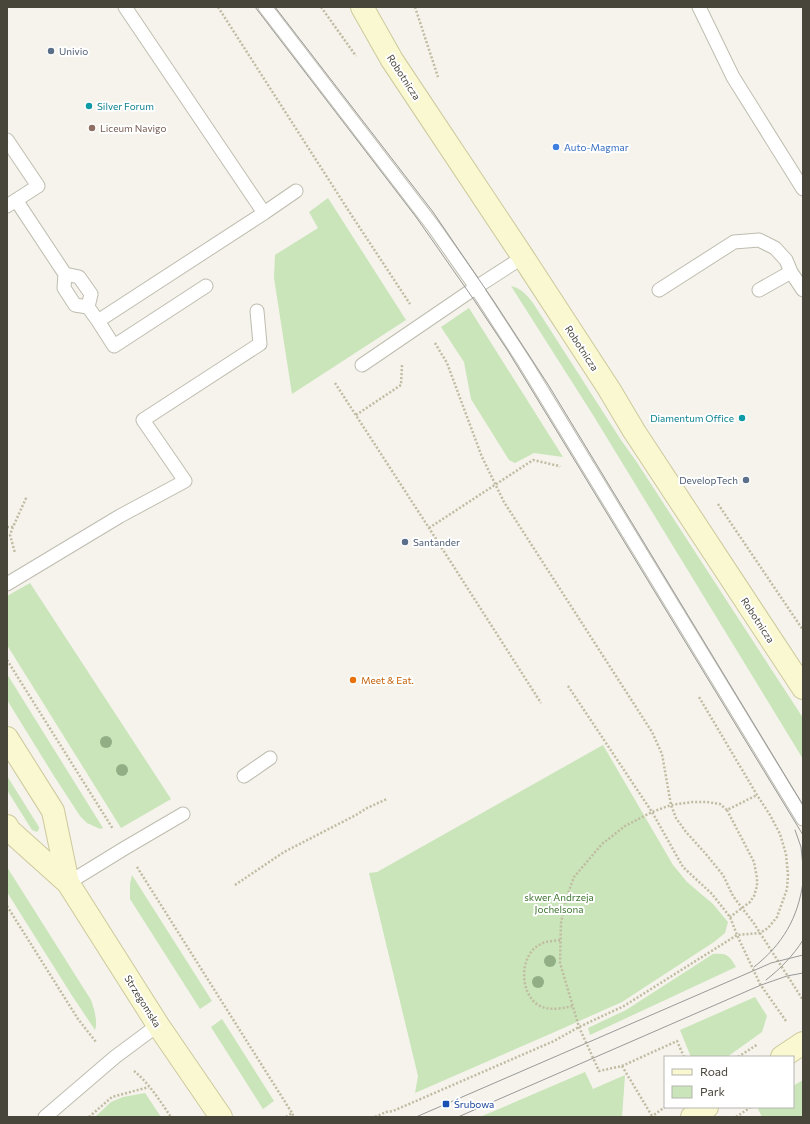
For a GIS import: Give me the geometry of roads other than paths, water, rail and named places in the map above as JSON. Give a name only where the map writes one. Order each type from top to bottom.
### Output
[{"type":"street","name":"Robotnicza","points":[[362,7],[392,60],[523,257],[609,389],[634,431],[802,686]]},
{"type":"street","name":"Strzegomska","points":[[7,738],[52,811],[68,884]]},
{"type":"street","name":"Strzegomska","points":[[7,826],[9,830],[68,884],[158,1026],[221,1117]]},
{"type":"street","points":[[784,1056],[803,1043]]},
{"type":"street","points":[[692,1117],[706,1108]]},
{"type":"lane","points":[[125,7],[264,213]]},
{"type":"lane","points":[[264,7],[433,226],[476,288],[528,368],[803,820]]},
{"type":"lane","points":[[699,7],[733,77],[803,189]]},
{"type":"lane","points":[[7,140],[38,186],[11,203],[65,274],[79,277],[91,294],[88,307],[114,346],[206,286]]},
{"type":"lane","points":[[98,322],[296,191]]},
{"type":"lane","points":[[658,290],[734,242],[759,240],[775,248],[786,260],[791,272],[803,290]]},
{"type":"lane","points":[[362,365],[523,257]]},
{"type":"lane","points":[[759,290],[791,272]]},
{"type":"lane","points":[[65,274],[64,288],[75,305],[88,307]]},
{"type":"lane","points":[[7,584],[120,516],[185,481],[143,420],[260,344],[257,311]]},
{"type":"lane","points":[[244,776],[270,758]]},
{"type":"lane","points":[[68,884],[183,814]]},
{"type":"lane","points":[[45,1117],[115,1057],[158,1026]]},
{"type":"tram line","points":[[255,7],[416,217],[508,351],[803,835]]},
{"type":"tram line","points":[[275,7],[433,212],[495,303],[549,386],[803,805]]},
{"type":"tram line","points":[[795,830],[801,847],[803,866]]},
{"type":"tram line","points":[[754,967],[773,949],[788,929],[801,895],[803,882]]},
{"type":"tram line","points":[[766,980],[786,962],[803,940]]},
{"type":"tram line","points":[[416,1117],[771,963],[803,955]]},
{"type":"tram line","points":[[458,1117],[761,985],[787,976],[803,973]]},
{"type":"place","name":"Univio","points":[[51,51]]},
{"type":"place","name":"Silver Forum","points":[[89,106]]},
{"type":"place","name":"Liceum Navigo","points":[[92,128]]},
{"type":"place","name":"Auto-Magmar","points":[[556,147]]},
{"type":"place","name":"Diamentum Office","points":[[742,418]]},
{"type":"place","name":"DevelopTech","points":[[746,480]]},
{"type":"place","name":"Santander","points":[[405,542]]},
{"type":"place","name":"Meet & Eat.","points":[[353,680]]},
{"type":"place","name":"Śrubowa","points":[[446,1104]]},
{"type":"park label","name":"skwer Andrzeja Jochelsona","points":[[559,902]]}]
